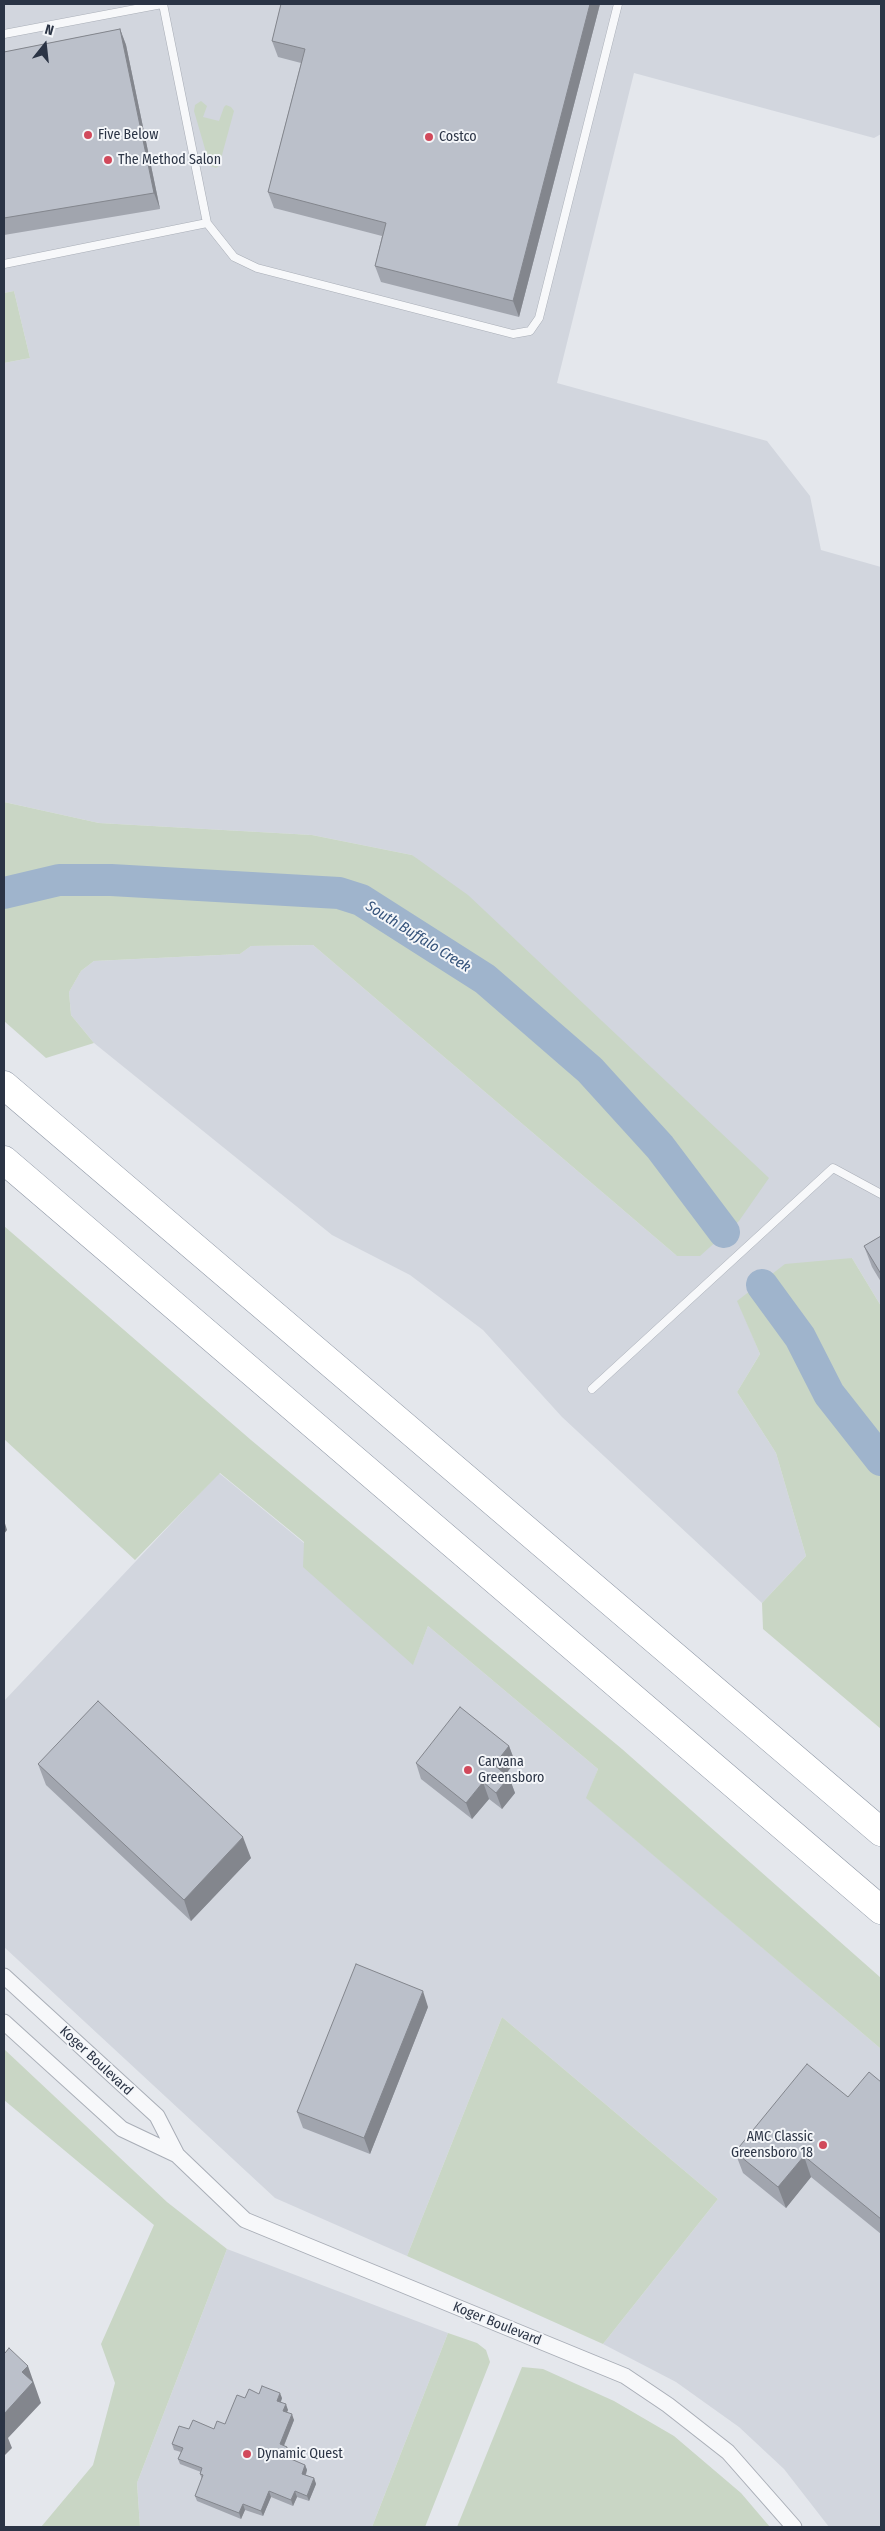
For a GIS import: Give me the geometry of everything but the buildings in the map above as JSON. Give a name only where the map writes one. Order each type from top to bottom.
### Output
[{"type":"highway","points":[[4,1085],[881,1832]]},
{"type":"highway","points":[[4,1160],[881,1910]]},
{"type":"street","name":"Koger Boulevard","points":[[4,1976],[157,2116],[177,2155]]},
{"type":"street","name":"Koger Boulevard","points":[[4,2022],[122,2129],[177,2155],[245,2220],[625,2376],[728,2452],[794,2527]]},
{"type":"lane","points":[[4,34],[163,4],[208,222],[234,257],[257,268],[513,334],[530,331],[539,318],[618,4]]},
{"type":"lane","points":[[4,264],[208,222]]},
{"type":"lane","points":[[592,1390],[833,1168],[881,1194]]},
{"type":"shaded area","points":[[4,4],[881,4],[881,134],[874,138],[634,73],[557,383],[767,441],[810,496],[821,550],[881,567],[881,1306],[852,1258],[738,1301],[760,1354],[737,1392],[776,1453],[806,1556],[762,1603],[562,1417],[483,1330],[410,1275],[332,1235],[94,1043],[71,1015],[69,992],[81,971],[94,961],[240,954],[251,946],[313,945],[677,1256],[412,855],[312,835],[99,823],[4,802],[4,363],[30,358],[14,291],[4,293]]},
{"type":"shaded area","points":[[219,1473],[304,1543],[413,1664],[428,1626],[598,1769],[587,1798],[881,2049],[881,2527],[829,2527],[784,2469],[739,2427],[676,2382],[603,2344],[718,2199],[502,2017],[407,2256],[275,2198],[4,1947],[4,1701]]},
{"type":"shaded area","points":[[227,2249],[448,2333],[372,2527],[140,2527],[137,2483]]},
{"type":"green space","points":[[201,101],[207,106],[203,117],[219,121],[226,105],[234,111],[219,166],[216,168],[210,166],[194,111],[195,105]]},
{"type":"green space","points":[[14,291],[30,358],[4,363],[4,293]]},
{"type":"green space","points":[[4,802],[99,823],[312,835],[412,855],[468,895],[769,1178],[739,1221],[700,1256],[677,1256],[313,945],[251,946],[240,954],[94,961],[81,971],[69,992],[71,1015],[94,1043],[46,1058],[4,1021]]},
{"type":"green space","points":[[4,1226],[251,1440],[622,1749],[881,1978],[881,2049],[586,1798],[598,1769],[428,1626],[413,1665],[303,1567],[304,1542],[220,1473],[135,1560],[4,1439]]},
{"type":"green space","points":[[852,1258],[881,1306],[881,1729],[763,1629],[762,1603],[806,1556],[776,1453],[737,1392],[760,1354],[737,1301],[785,1264]]},
{"type":"green space","points":[[502,2017],[718,2199],[603,2344],[407,2256]]},
{"type":"green space","points":[[4,2049],[167,2202],[227,2249],[137,2483],[140,2527],[41,2527],[93,2465],[115,2383],[101,2344],[154,2225],[4,2100]]},
{"type":"green space","points":[[448,2333],[477,2343],[486,2350],[490,2362],[425,2527],[372,2527]]},
{"type":"green space","points":[[522,2367],[543,2369],[614,2401],[674,2436],[741,2493],[770,2527],[457,2527]]},
{"type":"waterway","name":"South Buffalo Creek","points":[[4,893],[59,880],[111,880],[339,893],[361,900],[485,979],[590,1070],[660,1147],[724,1232]]},
{"type":"waterway","name":"South Buffalo Creek","points":[[762,1285],[800,1337],[829,1394],[881,1460]]},
{"type":"place","name":"Five Below","points":[[88,135]]},
{"type":"place","name":"Costco","points":[[429,137]]},
{"type":"place","name":"The Method Salon","points":[[108,160]]},
{"type":"place","name":"Carvana Greensboro","points":[[468,1770]]},
{"type":"place","name":"AMC Classic Greensboro 18","points":[[823,2145]]},
{"type":"place","name":"Dynamic Quest","points":[[247,2454]]}]
